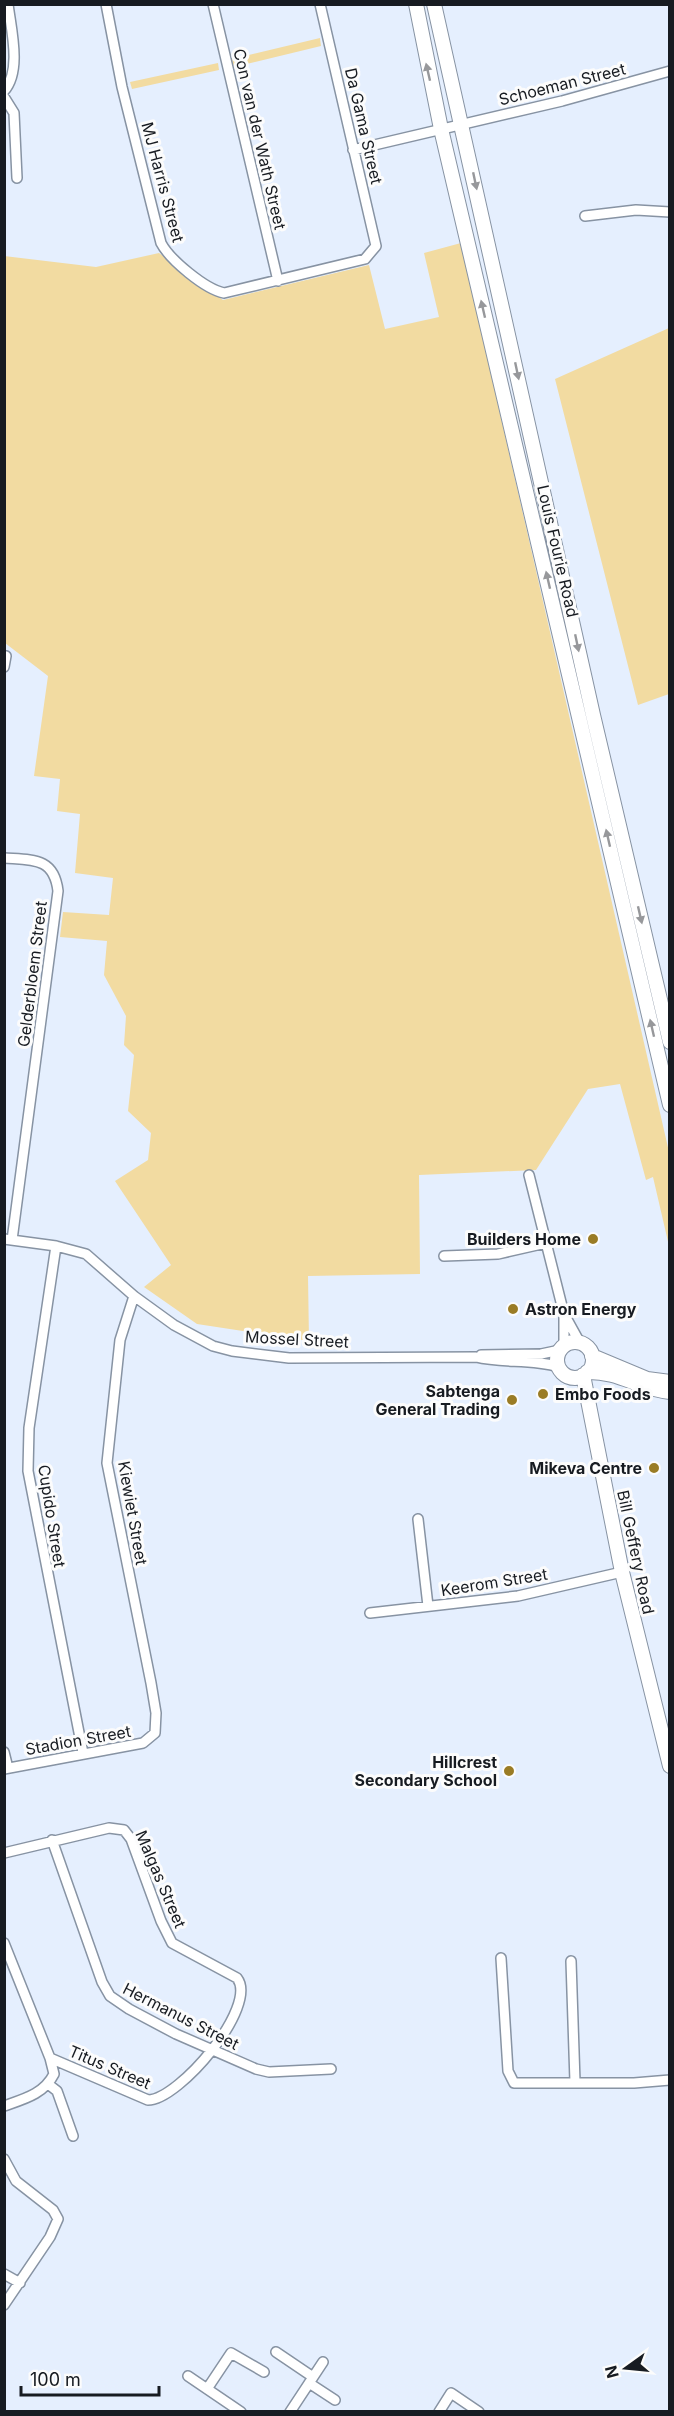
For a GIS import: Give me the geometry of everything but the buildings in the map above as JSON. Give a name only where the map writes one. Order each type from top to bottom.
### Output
[{"type":"main road","name":"Louis Fourie Road","points":[[416,4],[441,129],[669,1105]]},
{"type":"main road","name":"Louis Fourie Road","points":[[434,4],[593,715],[669,1042]]},
{"type":"main road","points":[[669,1382],[647,1379],[592,1356],[589,1350],[580,1343],[562,1348],[559,1366],[564,1374],[609,1372],[650,1389],[669,1392]]},
{"type":"main road","points":[[581,1375],[592,1356]]},
{"type":"main road","name":"Bill Geffery Road","points":[[581,1375],[622,1572],[669,1766]]},
{"type":"street","points":[[4,91],[12,75],[12,35],[8,4]]},
{"type":"street","name":"MJ Harris Street","points":[[106,4],[125,98],[161,243],[166,252],[219,292],[231,292],[359,261],[371,254]]},
{"type":"street","name":"Con van der Wath Street","points":[[213,4],[278,281]]},
{"type":"street","name":"Da Gama Street","points":[[320,4],[376,241],[371,254]]},
{"type":"street","name":"Schoeman Street","points":[[353,150],[562,101],[669,71]]},
{"type":"street","points":[[4,97],[14,113],[17,178]]},
{"type":"street","points":[[585,216],[636,210],[669,212]]},
{"type":"street","points":[[4,667],[6,656]]},
{"type":"street","name":"Gelderbloem Street","points":[[4,858],[38,861],[47,866],[56,880],[58,891],[8,1239]]},
{"type":"street","points":[[529,1175],[564,1314],[580,1343]]},
{"type":"street","name":"Mossel Street","points":[[8,1239],[56,1246],[86,1254],[134,1296],[174,1325],[213,1346],[232,1351],[289,1358],[476,1357]]},
{"type":"street","points":[[444,1256],[498,1254],[546,1243]]},
{"type":"street","name":"Cupido Street","points":[[56,1246],[30,1428],[28,1471],[83,1753]]},
{"type":"street","name":"Kiewiet Street","points":[[134,1296],[124,1321],[120,1340],[107,1463],[156,1713],[154,1735]]},
{"type":"street","points":[[476,1357],[492,1353],[541,1354],[562,1348],[564,1314]]},
{"type":"street","points":[[476,1357],[493,1360],[539,1361],[559,1366]]},
{"type":"street","points":[[418,1519],[428,1606]]},
{"type":"street","name":"Keerom Street","points":[[370,1613],[518,1596],[622,1572]]},
{"type":"street","name":"Stadion Street","points":[[6,1769],[143,1743],[154,1735]]},
{"type":"street","points":[[4,1752],[6,1769]]},
{"type":"street","name":"Malgas Street","points":[[52,1840],[109,1828],[124,1830],[131,1839],[161,1922],[172,1942],[233,1974],[241,1983],[241,2000],[212,2051]]},
{"type":"street","points":[[4,1853],[52,1840]]},
{"type":"street","name":"Hermanus Street","points":[[52,1840],[102,1982],[110,1996],[129,2009],[212,2051],[269,2072],[331,2069]]},
{"type":"street","name":"Titus Street","points":[[4,1943],[50,2058],[54,2074],[48,2084]]},
{"type":"street","points":[[501,1958],[511,2079],[518,2085],[575,2082],[634,2083],[669,2080]]},
{"type":"street","points":[[571,1961],[575,2082]]},
{"type":"street","name":"Titus Street","points":[[50,2058],[136,2097],[156,2100],[170,2092],[212,2051]]},
{"type":"street","points":[[4,2106],[33,2096],[48,2084],[57,2091],[73,2136]]},
{"type":"street","points":[[4,2159],[20,2186],[58,2215],[55,2229],[4,2305]]},
{"type":"street","points":[[4,2274],[20,2283]]},
{"type":"street","points":[[276,2352],[336,2400]]},
{"type":"street","points":[[207,2389],[231,2353],[264,2372]]},
{"type":"street","points":[[290,2412],[323,2362]]},
{"type":"street","points":[[188,2376],[241,2412]]},
{"type":"street","points":[[439,2412],[452,2393],[479,2412]]},
{"type":"shaded area","points":[[320,38],[321,46],[234,67],[232,59]]},
{"type":"shaded area","points":[[218,63],[219,70],[132,89],[130,82]]},
{"type":"shaded area","points":[[461,243],[669,1152],[669,1246],[653,1177],[646,1180],[620,1084],[588,1089],[536,1170],[419,1175],[420,1274],[308,1276],[309,1341],[197,1324],[144,1287],[171,1265],[115,1181],[148,1160],[151,1133],[128,1111],[134,1055],[124,1045],[126,1016],[104,975],[107,941],[60,937],[63,912],[109,915],[113,878],[75,873],[80,814],[57,811],[60,779],[34,776],[48,676],[5,643],[4,256],[96,267],[159,253],[223,300],[369,265],[385,329],[439,317],[424,253]]},
{"type":"shaded area","points":[[669,328],[669,694],[638,705],[555,379]]},
{"type":"place","name":"Builders Home","points":[[593,1239]]},
{"type":"place","name":"Astron Energy","points":[[513,1309]]},
{"type":"place","name":"Embo Foods","points":[[543,1394]]},
{"type":"place","name":"Sabtenga General Trading","points":[[512,1400]]},
{"type":"place","name":"Mikeva Centre","points":[[654,1468]]},
{"type":"place","name":"Hillcrest Secondary School","points":[[509,1771]]}]
